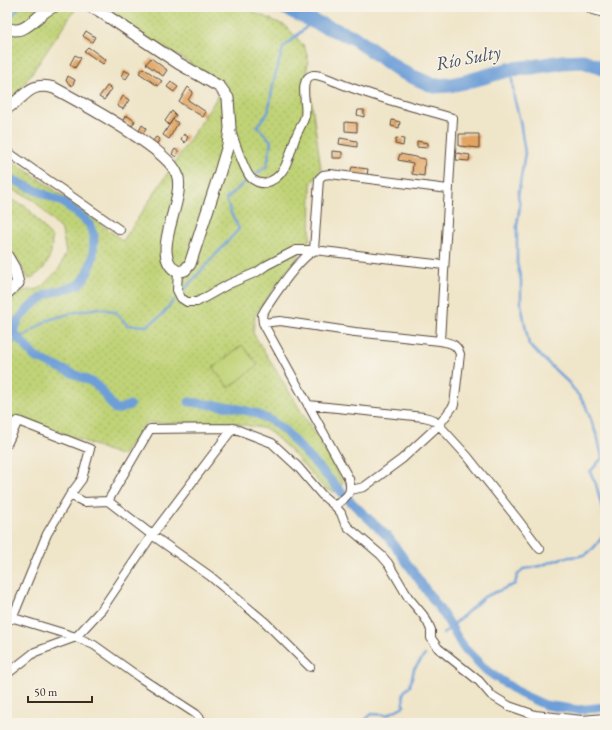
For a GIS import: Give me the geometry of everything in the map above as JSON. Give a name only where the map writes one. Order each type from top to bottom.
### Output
[{"type":"highway","points":[[593,7],[605,10]]},
{"type":"street","points":[[7,28],[11,30],[23,29],[47,9],[53,7]]},
{"type":"street","points":[[7,108],[30,89],[37,86],[54,88],[131,133],[168,160],[178,176],[179,187],[169,230],[166,257],[172,268],[178,272],[186,270],[190,264],[228,145],[230,128],[228,98],[220,87],[91,7]]},
{"type":"street","points":[[230,128],[251,179],[262,184],[278,178],[286,166],[294,141],[305,116],[306,104],[304,86],[307,79],[314,75],[365,93],[453,118],[440,341]]},
{"type":"street","points":[[7,153],[120,230]]},
{"type":"street","points":[[314,250],[319,179],[322,175],[330,174],[448,189]]},
{"type":"street","points":[[178,272],[177,290],[181,298],[187,302],[197,302],[229,284],[257,272],[296,250],[314,250],[444,265]]},
{"type":"street","points":[[314,250],[308,253],[301,261],[266,308],[262,315],[262,323],[345,471],[349,479],[351,492]]},
{"type":"street","points":[[7,256],[14,268],[18,283],[7,293]]},
{"type":"street","points":[[262,323],[280,321],[355,332],[440,341],[452,344],[458,348],[460,354],[454,405],[439,425],[402,459],[364,487],[351,492],[335,506]]},
{"type":"street","points":[[308,405],[432,419],[472,462],[516,516],[540,549]]},
{"type":"street","points":[[7,444],[18,421]]},
{"type":"street","points":[[7,426],[18,421],[90,449],[82,479],[70,495],[47,534],[9,618],[76,637],[94,645],[139,677],[196,714],[204,723]]},
{"type":"street","points":[[108,501],[150,429],[233,428],[272,443],[298,467],[322,495],[335,506],[341,513],[348,527],[381,555],[388,563],[408,597],[424,615],[431,630],[431,638],[438,648],[479,681],[491,695],[509,706],[535,715],[582,720],[605,718]]},
{"type":"street","points":[[7,674],[35,652],[76,637],[102,609],[152,535],[233,428]]},
{"type":"street","points":[[70,495],[84,502],[108,501],[152,535],[210,576],[260,618],[310,667]]},
{"type":"green space","points":[[7,7],[77,7],[22,87],[7,102]]},
{"type":"green space","points":[[98,7],[242,7],[286,26],[304,46],[308,58],[307,69],[321,168],[311,184],[310,239],[255,315],[253,333],[326,452],[343,483],[335,492],[324,488],[290,450],[267,429],[233,423],[146,423],[122,456],[18,416],[7,421],[7,303],[21,291],[39,289],[59,269],[66,253],[62,231],[34,200],[7,187],[7,160],[19,165],[123,241],[213,104],[224,84]]},
{"type":"green space","points":[[7,198],[27,207],[52,238],[51,252],[47,263],[40,272],[29,279],[7,244]]},
{"type":"green space","points":[[242,345],[258,365],[229,388],[213,368]]},
{"type":"building","points":[[86,31],[95,37],[92,42],[83,36]]},
{"type":"building","points":[[88,47],[106,60],[103,64],[84,51]]},
{"type":"building","points":[[75,55],[81,58],[75,68],[70,64]]},
{"type":"building","points":[[151,58],[167,70],[163,76],[146,64]]},
{"type":"building","points":[[143,68],[162,81],[158,86],[139,73]]},
{"type":"building","points":[[124,70],[130,73],[126,79],[121,76]]},
{"type":"building","points":[[68,76],[75,80],[72,86],[66,81]]},
{"type":"building","points":[[171,82],[178,87],[174,92],[167,87]]},
{"type":"building","points":[[107,86],[112,89],[104,100],[99,97]]},
{"type":"building","points":[[188,87],[193,92],[188,100],[206,112],[203,117],[179,102]]},
{"type":"building","points":[[123,96],[129,100],[123,109],[117,106]]},
{"type":"building","points":[[358,110],[364,110],[364,117],[357,115]]},
{"type":"building","points":[[172,111],[176,115],[169,125],[165,121]]},
{"type":"building","points":[[126,115],[135,121],[132,126],[123,120]]},
{"type":"building","points":[[173,119],[178,123],[169,139],[163,135]]},
{"type":"building","points":[[392,120],[400,122],[399,128],[391,126]]},
{"type":"building","points":[[345,122],[357,123],[357,132],[345,131]]},
{"type":"building","points":[[142,125],[146,128],[143,134],[139,131]]},
{"type":"building","points":[[184,134],[188,137],[185,143],[181,139]]},
{"type":"building","points":[[459,134],[479,134],[479,148],[459,146]]},
{"type":"building","points":[[156,137],[160,139],[156,145],[152,142]]},
{"type":"building","points":[[340,138],[357,141],[357,147],[339,144]]},
{"type":"building","points":[[396,138],[404,139],[403,146],[395,144]]},
{"type":"building","points":[[417,141],[428,143],[428,148],[417,147]]},
{"type":"building","points":[[175,149],[179,152],[176,157],[172,154]]},
{"type":"building","points":[[332,151],[342,152],[342,158],[332,158]]},
{"type":"building","points":[[457,153],[470,155],[469,161],[456,160]]},
{"type":"building","points":[[400,154],[425,159],[424,176],[412,174],[413,163],[398,160]]},
{"type":"building","points":[[352,167],[368,169],[367,175],[350,173]]},
{"type":"waterway","points":[[7,23],[19,7]]},
{"type":"waterway","name":"Río Sulty","points":[[284,7],[317,23],[353,37],[402,72],[434,86],[450,85],[469,81],[511,69],[563,62],[583,61],[605,69]]},
{"type":"waterway","points":[[256,174],[267,166],[271,141],[257,126],[268,113],[274,80],[283,48],[313,21]]},
{"type":"waterway","points":[[511,69],[514,97],[520,121],[525,153],[518,196],[520,205],[517,225],[517,263],[521,280],[521,304],[529,345],[569,383],[585,404],[598,439],[602,458],[590,472],[596,484],[605,520]]},
{"type":"waterway","points":[[7,177],[64,203],[89,224],[94,236],[93,257],[84,279],[78,285],[47,294],[29,308],[19,319],[14,329],[15,334],[35,357],[92,382],[99,387],[115,409],[120,409],[130,405]]},
{"type":"waterway","points":[[180,294],[239,229],[226,199],[245,182]]},
{"type":"waterway","points":[[7,347],[48,320],[75,312],[99,308],[116,312],[127,325],[147,326],[162,315],[174,300]]},
{"type":"waterway","points":[[189,402],[232,407],[255,413],[272,421],[285,431],[348,499],[390,539],[446,618],[463,647],[487,671],[521,694],[545,705],[578,710],[605,707]]},
{"type":"waterway","points":[[443,634],[484,597],[515,584],[517,576],[523,569],[541,566],[562,558],[580,556],[587,553],[597,544],[605,530]]},
{"type":"waterway","points":[[366,723],[367,718],[372,714],[387,715],[404,706],[403,693],[410,686],[414,669],[425,655]]}]
